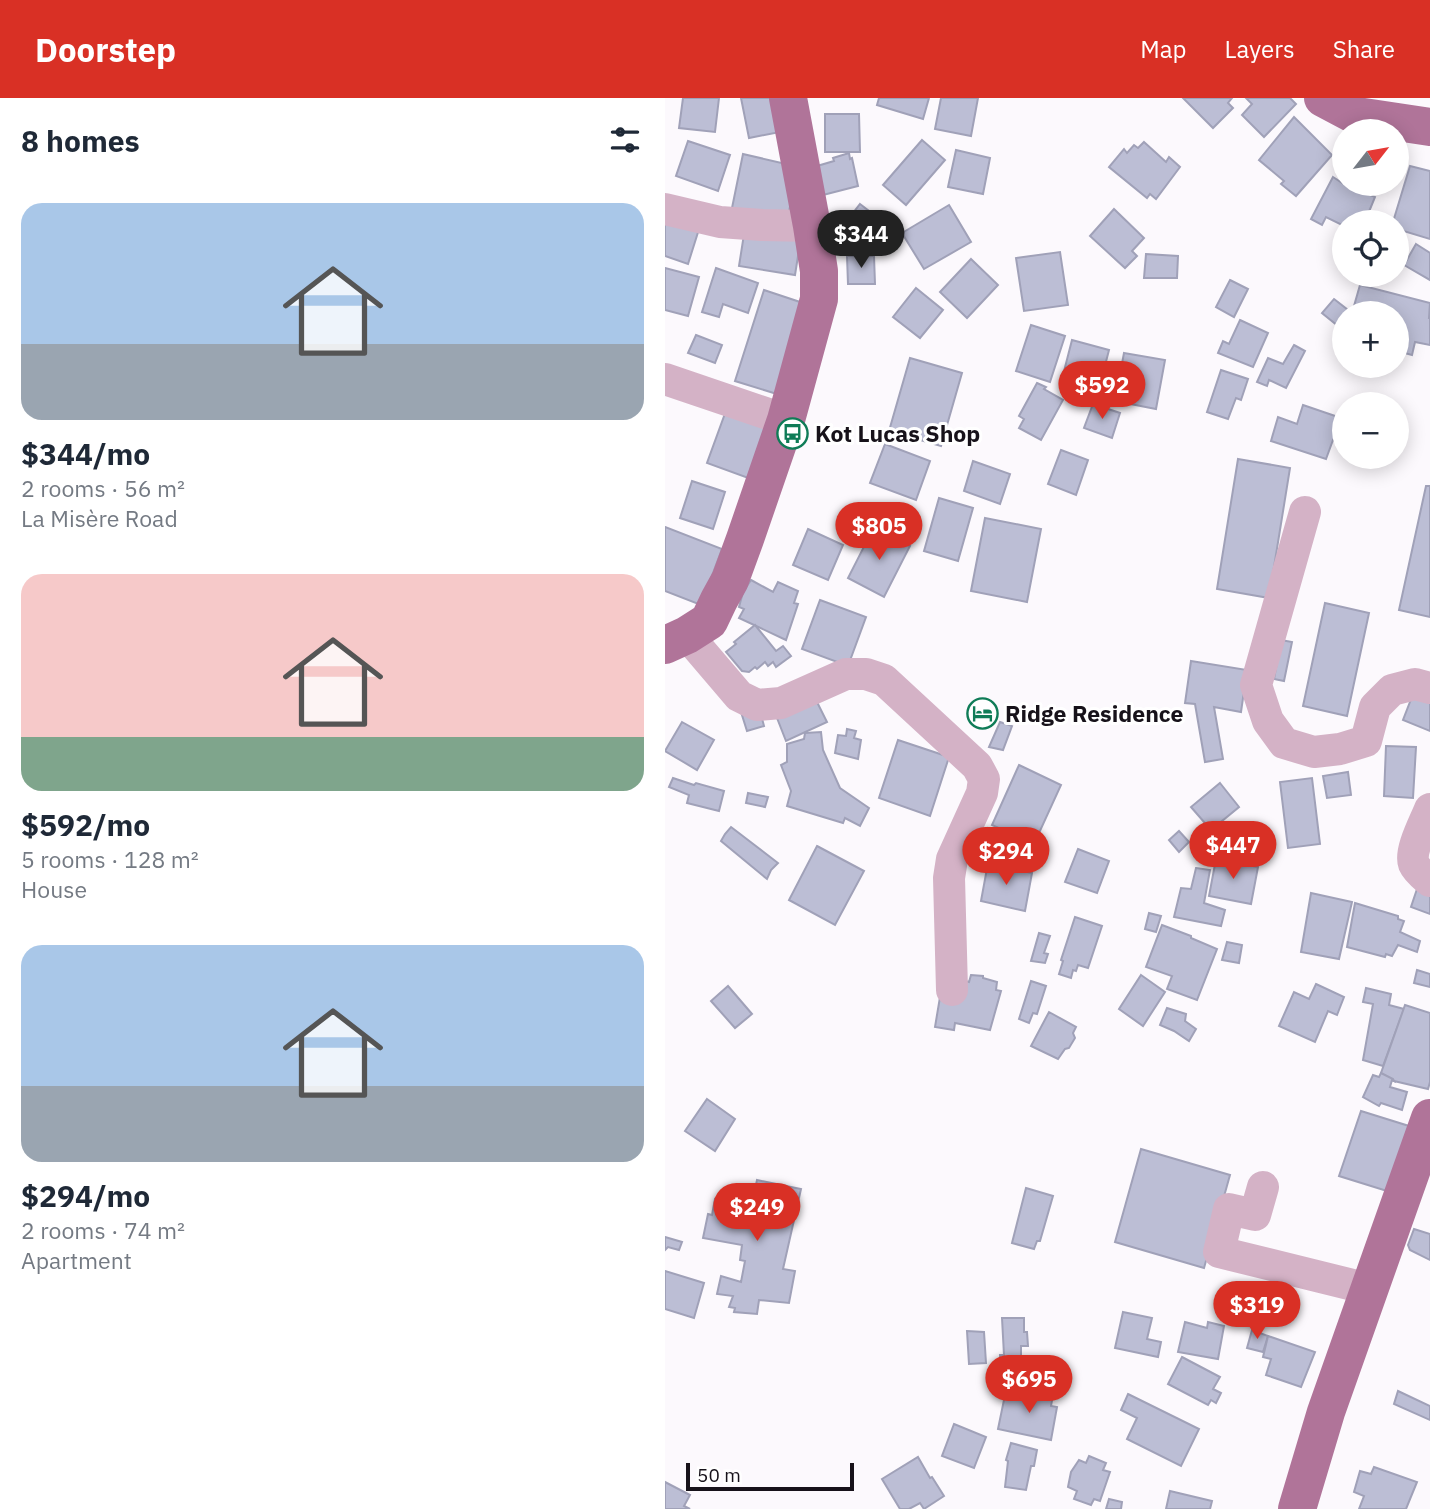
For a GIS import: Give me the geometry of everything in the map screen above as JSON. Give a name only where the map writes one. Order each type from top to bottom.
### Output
[{"type":"main road","points":[[676,640],[709,621],[730,580],[786,420],[819,299],[819,271],[806,186],[788,98]]},
{"type":"main road","points":[[1323,98],[1357,116],[1430,127]]},
{"type":"main road","points":[[1297,1509],[1326,1412],[1430,1118]]},
{"type":"street","points":[[665,209],[720,222],[812,226]]},
{"type":"street","points":[[665,379],[786,420]]},
{"type":"street","points":[[1305,512],[1256,685],[1268,721],[1284,743],[1314,752],[1340,749],[1366,741],[1375,707],[1392,691],[1415,684],[1430,688]]},
{"type":"street","points":[[676,640],[739,696],[757,705],[781,703],[846,674],[866,674],[884,680],[977,766],[984,779],[982,793],[951,859],[949,878],[953,990]]},
{"type":"street","points":[[1430,809],[1414,850],[1413,863],[1430,881]]},
{"type":"street","points":[[1263,1187],[1255,1215],[1229,1209],[1219,1252],[1369,1289]]},
{"type":"building","points":[[683,98],[719,98],[715,132],[679,128]]},
{"type":"building","points":[[741,98],[783,98],[790,130],[749,138]]},
{"type":"building","points":[[879,98],[929,98],[923,119],[877,105]]},
{"type":"building","points":[[941,98],[978,98],[971,136],[935,129]]},
{"type":"building","points":[[1183,98],[1232,98],[1228,103],[1233,108],[1213,128]]},
{"type":"building","points":[[1246,98],[1290,98],[1296,104],[1264,137],[1242,115],[1252,104]]},
{"type":"building","points":[[825,114],[859,114],[860,152],[825,152]]},
{"type":"building","points":[[1294,117],[1332,155],[1296,196],[1281,184],[1284,181],[1259,160]]},
{"type":"building","points":[[922,140],[945,160],[906,205],[883,185]]},
{"type":"building","points":[[688,141],[730,155],[718,191],[676,176]]},
{"type":"building","points":[[1144,142],[1166,162],[1169,157],[1180,167],[1156,199],[1150,194],[1147,198],[1109,167],[1124,149],[1127,153],[1134,145],[1138,148]]},
{"type":"building","points":[[956,150],[990,158],[983,194],[948,187]]},
{"type":"building","points":[[849,153],[858,186],[823,195],[817,166]]},
{"type":"building","points":[[743,154],[799,167],[787,220],[732,208]]},
{"type":"building","points":[[1410,166],[1430,171],[1430,239],[1409,233],[1409,210],[1397,210],[1401,196],[1409,196]]},
{"type":"building","points":[[1332,179],[1332,196],[1375,197],[1370,210],[1332,210],[1332,220],[1326,217],[1322,225],[1311,219]]},
{"type":"building","points":[[860,204],[882,221],[865,243],[843,226]]},
{"type":"building","points":[[949,205],[971,242],[924,269],[902,233]]},
{"type":"building","points":[[1114,209],[1144,238],[1132,251],[1137,256],[1125,268],[1090,236]]},
{"type":"building","points":[[665,215],[700,226],[688,264],[665,256]]},
{"type":"building","points":[[745,228],[801,237],[795,275],[739,266]]},
{"type":"building","points":[[1416,244],[1430,253],[1430,280],[1409,268],[1409,256]]},
{"type":"building","points":[[1060,252],[1068,305],[1024,311],[1016,258]]},
{"type":"building","points":[[1146,254],[1178,256],[1177,278],[1144,278]]},
{"type":"building","points":[[847,256],[874,256],[875,284],[848,284]]},
{"type":"building","points":[[971,259],[998,285],[967,318],[940,292]]},
{"type":"building","points":[[665,268],[699,277],[688,316],[665,310]]},
{"type":"building","points":[[716,268],[758,283],[748,313],[723,304],[719,317],[702,312]]},
{"type":"building","points":[[1230,280],[1248,289],[1234,317],[1216,307]]},
{"type":"building","points":[[1359,287],[1368,287],[1430,303],[1430,345],[1415,342],[1412,355],[1409,354],[1409,301],[1355,301]]},
{"type":"building","points":[[916,288],[943,310],[920,338],[893,317]]},
{"type":"building","points":[[764,290],[809,305],[780,395],[735,381]]},
{"type":"building","points":[[1332,301],[1332,321],[1322,313]]},
{"type":"building","points":[[1240,320],[1268,333],[1253,367],[1218,353],[1223,341],[1229,344]]},
{"type":"building","points":[[1031,325],[1065,336],[1050,382],[1016,371]]},
{"type":"building","points":[[696,335],[722,345],[715,363],[688,353]]},
{"type":"building","points":[[1072,340],[1109,350],[1099,389],[1062,379]]},
{"type":"building","points":[[1294,345],[1305,351],[1286,388],[1269,380],[1267,386],[1257,382],[1268,358],[1283,364]]},
{"type":"building","points":[[1124,353],[1165,360],[1156,409],[1115,401]]},
{"type":"building","points":[[910,358],[962,373],[941,446],[889,431]]},
{"type":"building","points":[[1221,370],[1248,379],[1241,400],[1236,398],[1228,419],[1207,412]]},
{"type":"building","points":[[1037,383],[1063,400],[1041,440],[1019,428],[1024,419],[1019,416]]},
{"type":"building","points":[[1093,404],[1120,413],[1112,438],[1084,428]]},
{"type":"building","points":[[1303,405],[1332,415],[1332,443],[1326,459],[1271,441],[1278,417],[1297,424]]},
{"type":"building","points":[[727,408],[771,424],[751,479],[707,463]]},
{"type":"building","points":[[885,444],[930,461],[916,500],[870,483]]},
{"type":"building","points":[[1061,450],[1088,460],[1076,495],[1048,484]]},
{"type":"building","points":[[1238,459],[1290,468],[1269,598],[1217,589]]},
{"type":"building","points":[[973,461],[1010,474],[1000,504],[964,491]]},
{"type":"building","points":[[692,481],[725,492],[713,529],[680,518]]},
{"type":"building","points":[[1426,486],[1430,486],[1430,617],[1399,610]]},
{"type":"building","points":[[939,498],[973,508],[958,561],[924,551]]},
{"type":"building","points":[[985,518],[1041,529],[1027,602],[971,591]]},
{"type":"building","points":[[665,527],[722,549],[701,605],[665,591]]},
{"type":"building","points":[[874,527],[910,546],[884,597],[848,578]]},
{"type":"building","points":[[808,529],[843,545],[828,580],[793,565]]},
{"type":"building","points":[[751,580],[773,592],[778,582],[798,591],[794,603],[798,604],[786,640],[739,618],[744,609],[739,607],[743,592]]},
{"type":"building","points":[[820,600],[866,617],[848,666],[802,649]]},
{"type":"building","points":[[1325,603],[1369,613],[1347,716],[1303,706]]},
{"type":"building","points":[[755,625],[776,651],[783,646],[791,656],[776,667],[773,662],[768,666],[765,662],[757,669],[755,667],[749,672],[742,671],[726,652]]},
{"type":"building","points":[[1281,640],[1292,642],[1284,681],[1274,679]]},
{"type":"building","points":[[1191,661],[1247,670],[1241,712],[1214,707],[1223,759],[1205,762],[1195,704],[1185,703]]},
{"type":"building","points":[[1415,689],[1430,695],[1430,731],[1403,720]]},
{"type":"building","points":[[814,696],[827,722],[786,741],[777,718]]},
{"type":"building","points":[[759,707],[764,726],[747,731],[741,712]]},
{"type":"building","points":[[682,722],[714,740],[697,770],[665,751]]},
{"type":"building","points":[[1000,722],[1012,726],[1003,750],[989,747]]},
{"type":"building","points":[[847,729],[856,731],[854,738],[861,740],[858,759],[835,753],[838,735],[846,736]]},
{"type":"building","points":[[821,732],[823,750],[840,788],[869,808],[860,826],[845,818],[843,823],[787,806],[791,791],[781,765],[787,762],[787,744],[804,739],[805,733]]},
{"type":"building","points":[[898,740],[949,757],[930,816],[879,798]]},
{"type":"building","points":[[1386,746],[1416,747],[1413,798],[1384,796]]},
{"type":"building","points":[[1019,765],[1061,785],[1034,844],[992,825]]},
{"type":"building","points":[[1348,772],[1351,795],[1327,798],[1323,776]]},
{"type":"building","points":[[673,778],[724,791],[719,811],[687,803],[689,795],[669,787]]},
{"type":"building","points":[[1312,778],[1320,844],[1288,848],[1280,782]]},
{"type":"building","points":[[1220,783],[1239,807],[1211,830],[1191,807]]},
{"type":"building","points":[[748,793],[768,797],[765,807],[746,803]]},
{"type":"building","points":[[731,827],[778,863],[767,879],[721,841]]},
{"type":"building","points":[[988,828],[1009,838],[998,861],[977,851]]},
{"type":"building","points":[[1179,831],[1189,842],[1179,852],[1169,840]]},
{"type":"building","points":[[817,846],[864,871],[835,925],[789,900]]},
{"type":"building","points":[[1078,849],[1109,861],[1097,893],[1065,882]]},
{"type":"building","points":[[1216,859],[1258,867],[1251,904],[1209,896]]},
{"type":"building","points":[[988,863],[1032,873],[1025,911],[981,901]]},
{"type":"building","points":[[1196,868],[1210,870],[1204,903],[1225,910],[1221,926],[1174,917],[1181,888],[1191,889]]},
{"type":"building","points":[[1417,889],[1430,894],[1430,914],[1411,907]]},
{"type":"building","points":[[1311,893],[1352,902],[1339,959],[1301,952]]},
{"type":"building","points":[[1355,903],[1398,916],[1398,919],[1404,921],[1400,932],[1420,941],[1417,952],[1398,945],[1392,956],[1386,954],[1385,957],[1347,947]]},
{"type":"building","points":[[1149,913],[1161,916],[1156,932],[1145,929]]},
{"type":"building","points":[[1075,917],[1102,926],[1088,968],[1078,965],[1071,978],[1059,974]]},
{"type":"building","points":[[1162,925],[1217,949],[1197,1000],[1167,989],[1172,976],[1146,967]]},
{"type":"building","points":[[1039,933],[1050,936],[1044,953],[1048,954],[1045,963],[1031,961]]},
{"type":"building","points":[[1227,942],[1242,945],[1239,963],[1222,960]]},
{"type":"building","points":[[1417,970],[1430,974],[1430,987],[1414,983]]},
{"type":"building","points":[[971,975],[983,976],[997,982],[996,990],[1001,991],[990,1030],[955,1023],[954,1030],[935,1027],[940,997],[965,981],[969,982]]},
{"type":"building","points":[[1141,975],[1165,992],[1143,1026],[1119,1009]]},
{"type":"building","points":[[1031,981],[1046,986],[1037,1014],[1033,1013],[1029,1023],[1019,1019]]},
{"type":"building","points":[[1316,984],[1344,997],[1337,1015],[1328,1011],[1315,1042],[1279,1026],[1294,992],[1309,999]]},
{"type":"building","points":[[728,986],[752,1014],[735,1028],[711,1001]]},
{"type":"building","points":[[1366,988],[1391,994],[1389,1005],[1404,1009],[1383,1066],[1363,1060],[1373,1004],[1363,1002]]},
{"type":"building","points":[[1405,1005],[1430,1013],[1428,1089],[1394,1081],[1381,1073]]},
{"type":"building","points":[[1167,1008],[1186,1014],[1185,1021],[1196,1029],[1189,1041],[1160,1025]]},
{"type":"building","points":[[1049,1012],[1076,1027],[1073,1033],[1075,1038],[1058,1059],[1031,1046]]},
{"type":"building","points":[[1381,1073],[1393,1079],[1390,1087],[1407,1092],[1402,1110],[1381,1103],[1379,1106],[1363,1097],[1373,1075],[1379,1077]]},
{"type":"building","points":[[707,1099],[735,1119],[715,1151],[685,1131]]},
{"type":"building","points":[[1361,1111],[1409,1126],[1387,1191],[1339,1176]]},
{"type":"building","points":[[1141,1149],[1230,1175],[1204,1268],[1115,1242]]},
{"type":"building","points":[[757,1180],[801,1189],[783,1269],[795,1271],[789,1303],[759,1300],[757,1314],[734,1312],[735,1308],[729,1307],[733,1296],[717,1294],[721,1276],[741,1282],[745,1261],[740,1260],[742,1245],[703,1238],[708,1214],[712,1215],[715,1199],[721,1200],[723,1194],[753,1199]]},
{"type":"building","points":[[1026,1188],[1053,1196],[1040,1241],[1037,1241],[1034,1249],[1012,1243]]},
{"type":"building","points":[[1414,1229],[1430,1234],[1430,1260],[1410,1250],[1408,1245]]},
{"type":"building","points":[[665,1237],[682,1242],[679,1250],[668,1247],[665,1250]]},
{"type":"building","points":[[665,1271],[704,1283],[694,1318],[665,1309]]},
{"type":"building","points":[[1123,1312],[1152,1318],[1147,1339],[1161,1342],[1158,1357],[1115,1348]]},
{"type":"building","points":[[1002,1318],[1024,1318],[1028,1346],[1021,1346],[1021,1380],[1001,1381],[1000,1355],[1004,1355]]},
{"type":"building","points":[[1185,1322],[1207,1328],[1208,1322],[1224,1326],[1218,1359],[1178,1352]]},
{"type":"building","points":[[1252,1330],[1268,1336],[1263,1352],[1247,1348]]},
{"type":"building","points":[[967,1331],[984,1332],[986,1363],[969,1364]]},
{"type":"building","points":[[1268,1336],[1315,1352],[1301,1387],[1266,1375],[1271,1359],[1263,1357]]},
{"type":"building","points":[[1182,1357],[1220,1377],[1213,1389],[1221,1393],[1216,1403],[1211,1400],[1208,1405],[1168,1384]]},
{"type":"building","points":[[1017,1391],[1053,1395],[1051,1406],[1057,1407],[1051,1440],[998,1429],[1005,1395],[1015,1398]]},
{"type":"building","points":[[1398,1391],[1430,1406],[1430,1420],[1394,1404]]},
{"type":"building","points":[[1128,1394],[1199,1429],[1181,1466],[1127,1439],[1137,1418],[1121,1410]]},
{"type":"building","points":[[954,1424],[986,1437],[974,1468],[942,1456]]},
{"type":"building","points":[[1011,1443],[1037,1450],[1026,1490],[1005,1487],[1006,1460]]},
{"type":"building","points":[[1089,1456],[1106,1463],[1103,1470],[1110,1472],[1100,1501],[1094,1499],[1091,1505],[1074,1499],[1077,1491],[1068,1487],[1071,1472],[1079,1460],[1086,1463]]},
{"type":"building","points":[[918,1457],[944,1496],[924,1509],[920,1503],[909,1509],[900,1509],[882,1479]]},
{"type":"building","points":[[1374,1467],[1417,1482],[1406,1509],[1359,1509],[1364,1496],[1354,1492],[1360,1471],[1371,1474]]},
{"type":"building","points":[[665,1482],[690,1495],[684,1506],[690,1509],[665,1509]]},
{"type":"building","points":[[1170,1491],[1212,1501],[1210,1509],[1166,1509]]},
{"type":"building","points":[[1109,1499],[1122,1502],[1121,1509],[1106,1509]]},
{"type":"place","name":"Kot Lucas Shop","points":[[792,433]]},
{"type":"place","name":"Ridge Residence","points":[[982,713]]}]
